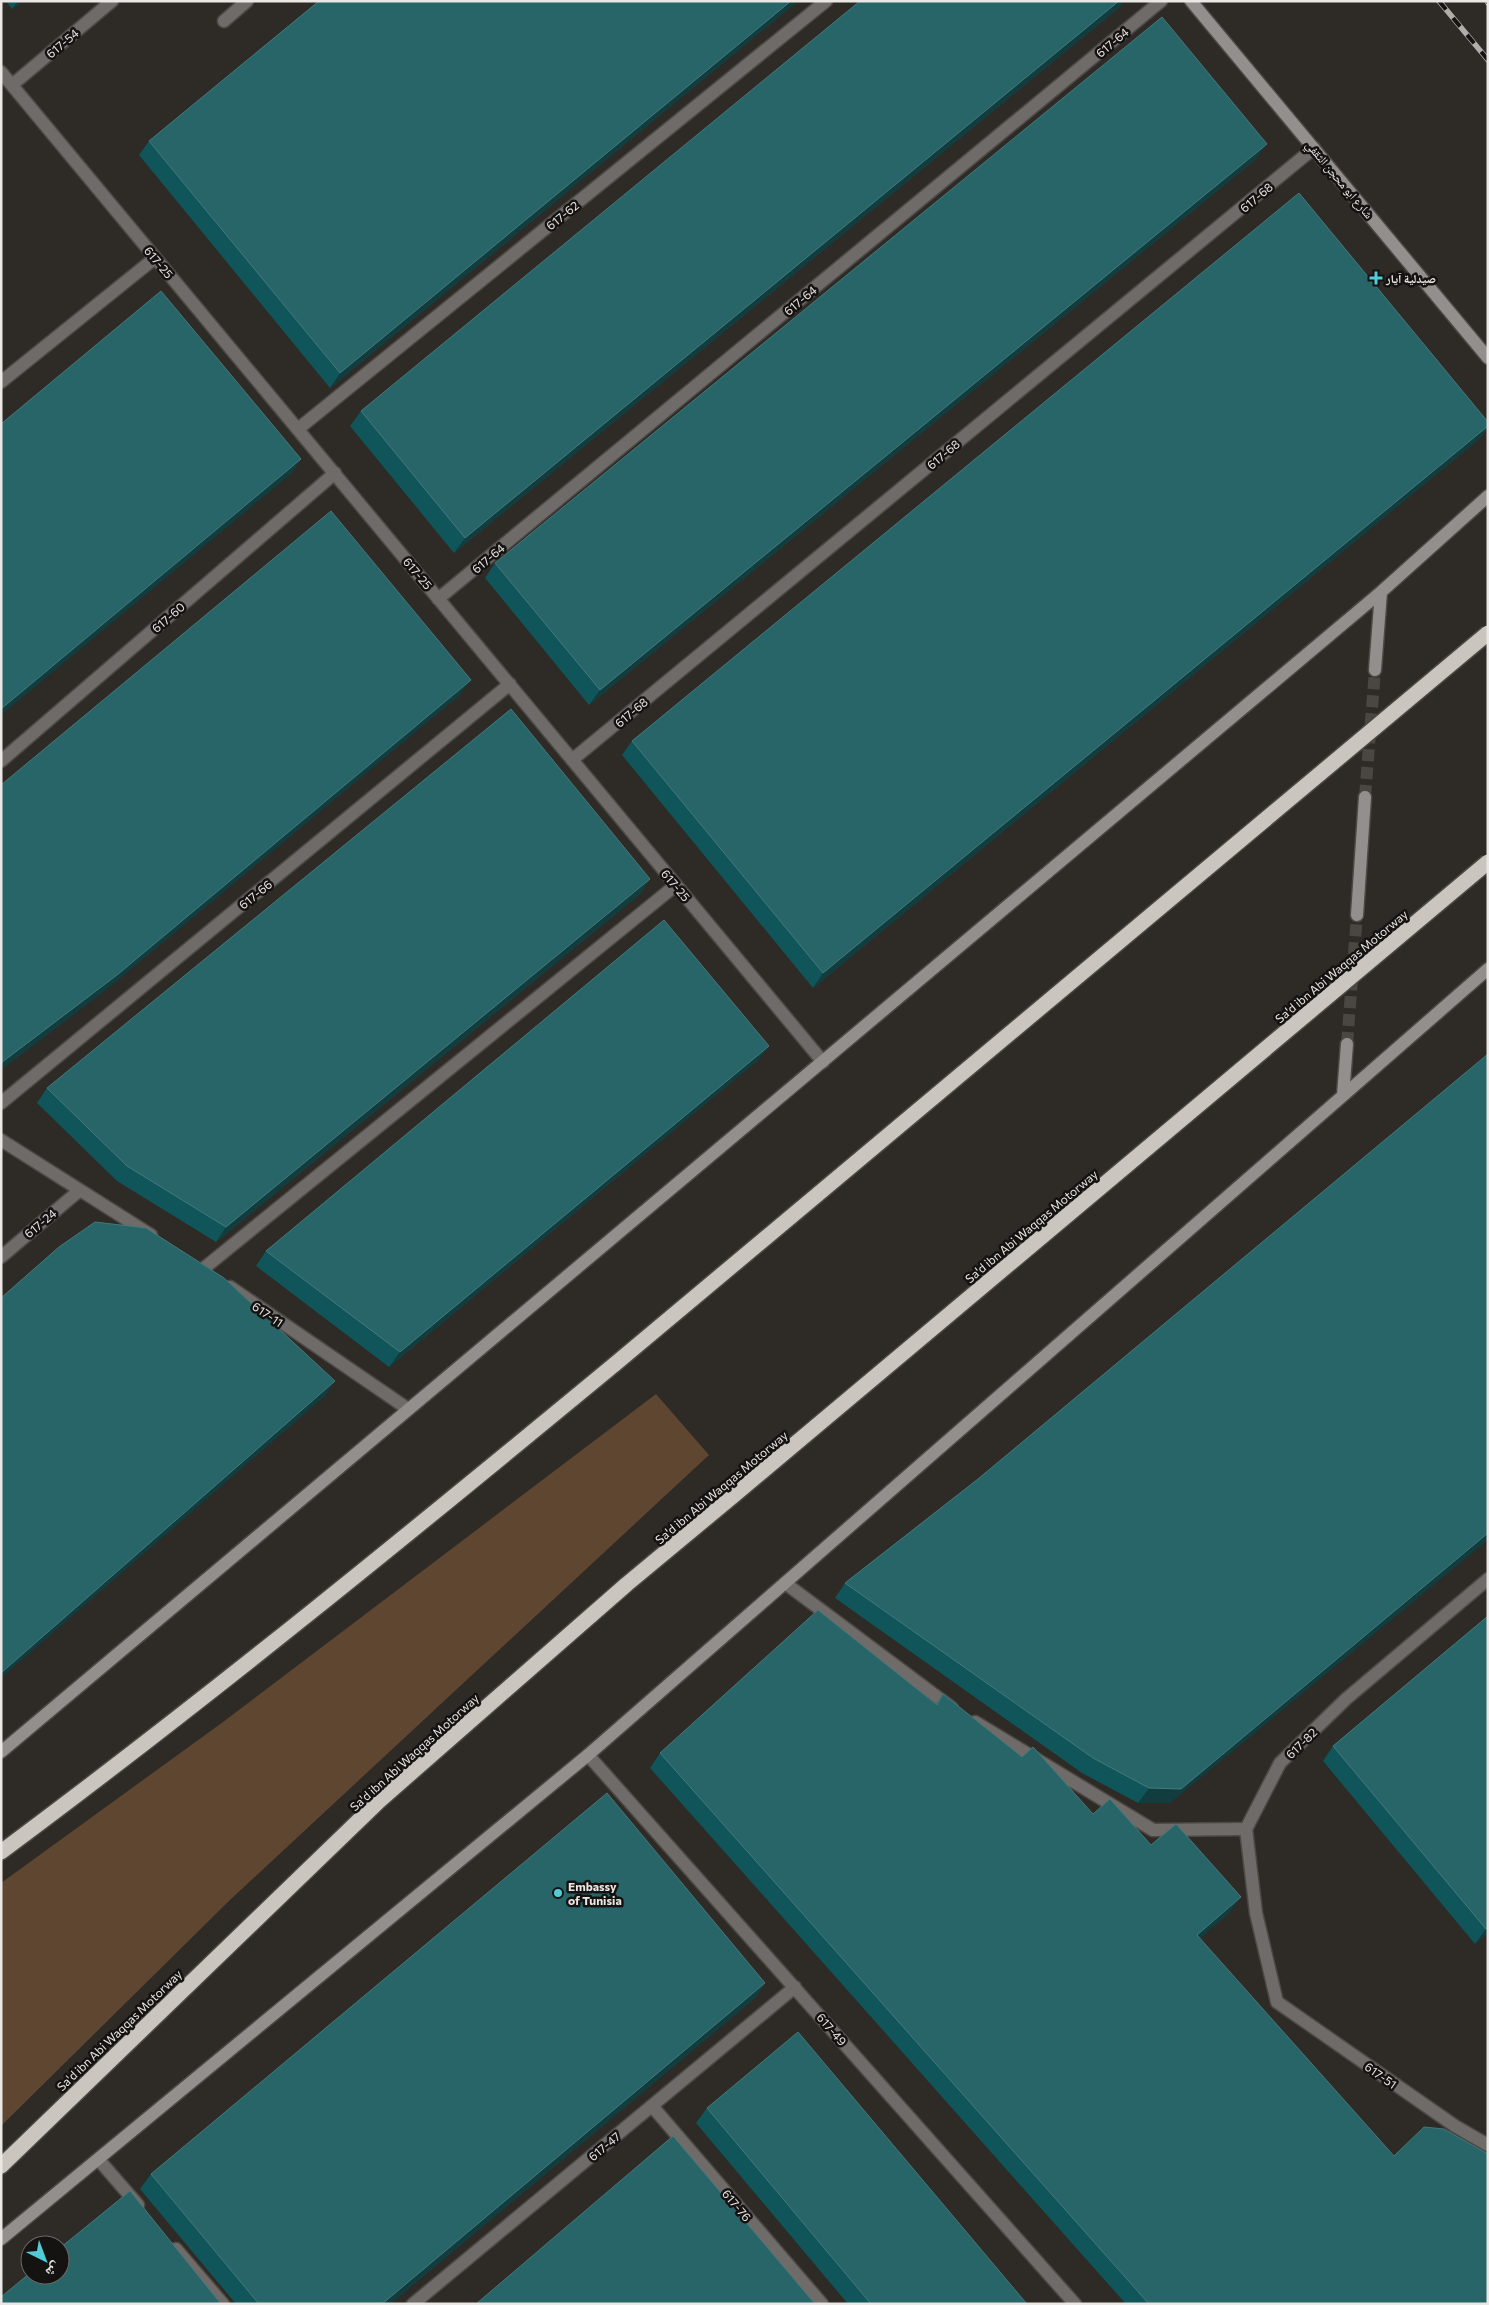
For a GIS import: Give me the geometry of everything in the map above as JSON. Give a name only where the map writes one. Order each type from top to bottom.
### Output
[{"type":"highway","points":[[1,1852],[97,1781],[408,1536],[1488,633]]},
{"type":"highway","name":"Sa'd ibn Abi Waqqas Motorway","points":[[1,2166],[379,1801],[627,1584],[1488,862]]},
{"type":"street","name":"617-54","points":[[12,85],[112,1]]},
{"type":"street","points":[[224,21],[248,1]]},
{"type":"street","name":"617-62","points":[[298,429],[826,1]]},
{"type":"street","name":"617-64","points":[[438,599],[1161,1]]},
{"type":"street","name":"شارع ابو محجن الثقفي","points":[[1191,1],[1488,358]]},
{"type":"street","name":"617-25","points":[[1,72],[823,1062]]},
{"type":"street","name":"617-68","points":[[572,760],[1314,148]]},
{"type":"street","points":[[1,382],[155,258]]},
{"type":"street","name":"617-60","points":[[1,761],[335,473]]},
{"type":"street","points":[[1,1752],[1381,592],[1488,496]]},
{"type":"street","points":[[1375,670],[1381,592]]},
{"type":"street","name":"617-66","points":[[1,1103],[510,684]]},
{"type":"street","points":[[1357,914],[1365,797]]},
{"type":"street","name":"617-11","points":[[408,1409],[207,1272],[676,885]]},
{"type":"street","points":[[1,2239],[588,1755],[1488,969]]},
{"type":"street","points":[[1343,1095],[1347,1044]]},
{"type":"street","points":[[1,1140],[162,1242]]},
{"type":"street","name":"617-24","points":[[1,1257],[80,1190]]},
{"type":"street","name":"617-82","points":[[1246,1829],[1280,1763],[1346,1699],[1488,1578]]},
{"type":"street","points":[[785,1583],[949,1706],[1153,1830],[1246,1829]]},
{"type":"street","name":"617-49","points":[[588,1755],[1075,2304]]},
{"type":"street","name":"617-51","points":[[1246,1829],[1256,1913],[1277,2002],[1455,2126],[1488,2145]]},
{"type":"street","name":"617-47","points":[[413,2304],[795,1987]]},
{"type":"street","name":"617-76","points":[[652,2106],[822,2304]]},
{"type":"street","points":[[99,2160],[149,2217]]},
{"type":"street","points":[[167,2239],[223,2304]]},
{"type":"shaded area","points":[[656,1394],[709,1455],[231,1899],[1,2126],[1,1883],[223,1722]]},
{"type":"building","points":[[319,1],[791,1],[340,373],[149,141]]},
{"type":"building","points":[[860,1],[1119,1],[465,538],[361,411]]},
{"type":"building","points":[[1162,17],[1267,144],[600,690],[495,563]]},
{"type":"building","points":[[1299,193],[1488,422],[1488,426],[823,973],[632,741]]},
{"type":"building","points":[[161,291],[301,459],[1,709],[1,424]]},
{"type":"building","points":[[331,511],[471,680],[117,975],[1,1063],[1,785]]},
{"type":"building","points":[[511,709],[650,879],[226,1227],[127,1166],[47,1088]]},
{"type":"building","points":[[664,920],[769,1046],[400,1352],[266,1251]]},
{"type":"building","points":[[1488,1054],[1488,1533],[1181,1789],[1149,1788],[1093,1758],[845,1583],[978,1479]]},
{"type":"building","points":[[95,1222],[146,1228],[224,1278],[335,1381],[1,1673],[1,1298],[59,1247]]},
{"type":"building","points":[[818,1610],[937,1705],[943,1694],[1022,1757],[1033,1747],[1093,1814],[1110,1799],[1151,1845],[1176,1824],[1241,1897],[1197,1935],[1394,2156],[1424,2127],[1444,2129],[1488,2154],[1488,2304],[1149,2304],[660,1753]]},
{"type":"building","points":[[1488,1616],[1488,1927],[1486,1929],[1333,1746]]},
{"type":"building","points":[[607,1793],[765,1983],[382,2304],[259,2304],[151,2174]]},
{"type":"building","points":[[798,2032],[1027,2304],[871,2304],[707,2108]]},
{"type":"building","points":[[673,2136],[815,2304],[476,2304]]},
{"type":"building","points":[[130,2191],[221,2304],[1,2304],[1,2297],[20,2281],[20,2285],[70,2285],[70,2240]]},
{"type":"tunnel","points":[[1365,797],[1375,670]]},
{"type":"tunnel","points":[[1347,1044],[1357,915]]},
{"type":"railway","points":[[1439,1],[1488,60]]},
{"type":"place","name":"صيدلية آيار","points":[[1376,278]]},
{"type":"place","name":"Embassy of Tunisia","points":[[558,1893]]}]
